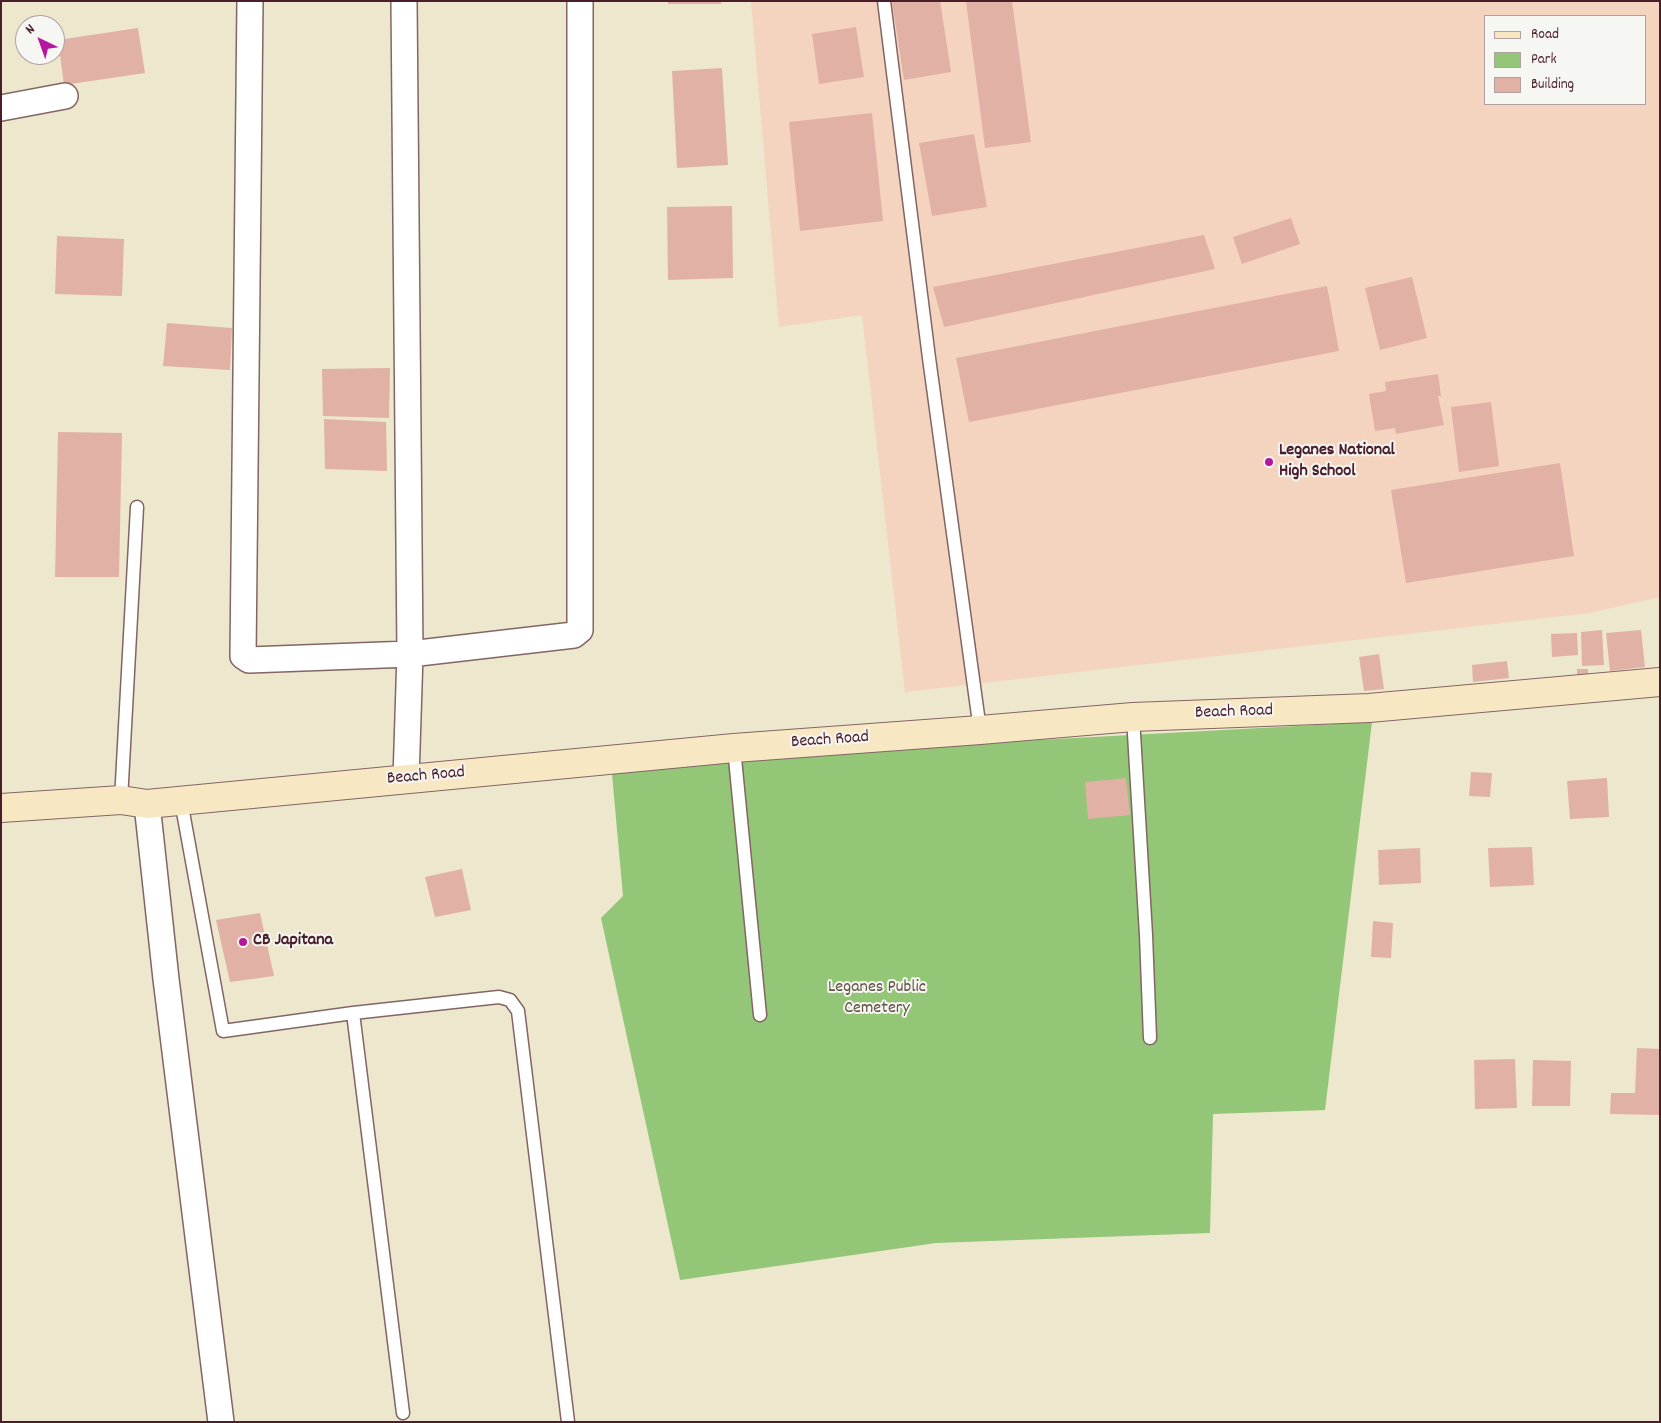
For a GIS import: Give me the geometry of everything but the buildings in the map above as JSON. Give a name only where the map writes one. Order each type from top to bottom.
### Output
[{"type":"main road","name":"Beach Road","points":[[1,808],[181,801],[734,748],[980,730],[1133,716],[1369,708],[1660,682]]},
{"type":"street","points":[[250,1],[243,656],[249,660],[410,654],[574,635],[580,630],[580,1]]},
{"type":"street","points":[[404,1],[410,654],[406,779]]},
{"type":"street","points":[[1,108],[65,96]]},
{"type":"street","points":[[134,802],[166,979],[221,1422]]},
{"type":"lane","points":[[884,1],[929,358],[980,730]]},
{"type":"lane","points":[[134,802],[137,507]]},
{"type":"lane","points":[[1133,716],[1150,1038]]},
{"type":"lane","points":[[734,748],[760,1015]]},
{"type":"lane","points":[[181,801],[223,1031],[353,1013],[499,997],[510,1000],[518,1011],[568,1422]]},
{"type":"lane","points":[[353,1013],[403,1413]]},
{"type":"shaded area","name":"Leganes National High School","points":[[751,1],[1660,1],[1660,597],[1589,613],[905,692],[862,315],[779,327]]},
{"type":"green space","name":"Leganes Public Cemetery","points":[[1372,722],[1325,1110],[1213,1114],[1210,1233],[936,1243],[680,1280],[601,918],[623,896],[611,763]]},
{"type":"place","name":"Leganes National High School","points":[[1269,462]]},
{"type":"place","name":"CB Japitana","points":[[243,942]]}]
